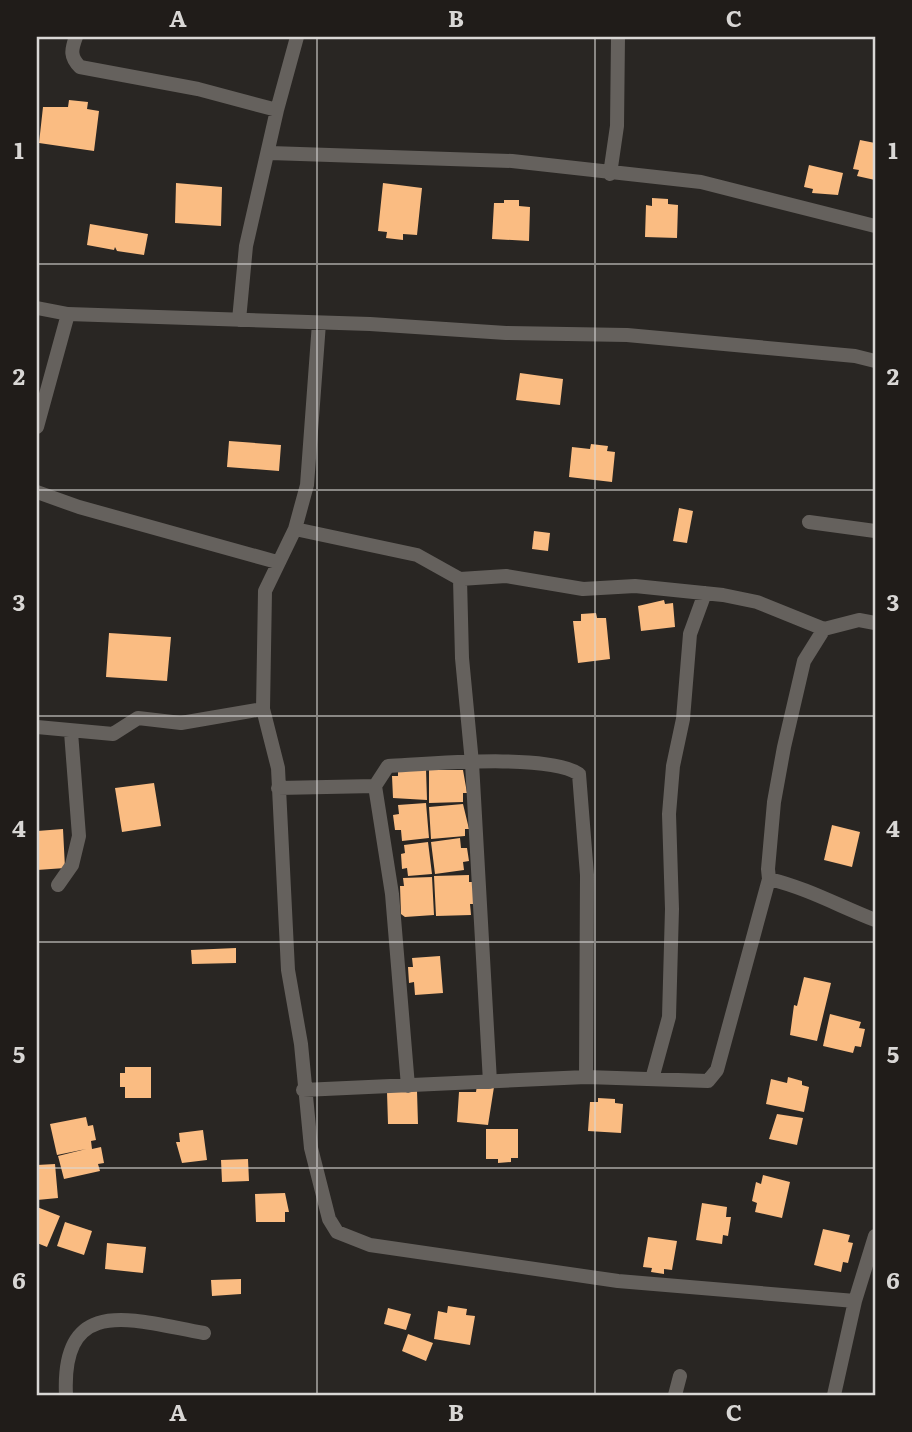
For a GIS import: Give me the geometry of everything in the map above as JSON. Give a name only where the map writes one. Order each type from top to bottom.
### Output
[{"type":"street","points":[[76,37],[71,49],[73,60],[80,67],[198,89],[277,110]]},
{"type":"street","points":[[239,320],[246,246],[270,153],[277,110],[297,37]]},
{"type":"street","points":[[610,174],[617,126],[618,37]]},
{"type":"street","points":[[270,153],[512,161],[701,182],[875,226]]},
{"type":"street","points":[[37,308],[68,314],[506,333],[627,335],[855,356],[875,361]]},
{"type":"street","points":[[37,427],[68,314]]},
{"type":"street","points":[[319,323],[307,485],[295,529],[277,562],[265,591],[262,608],[263,709],[278,768],[288,970],[301,1044],[303,1090],[311,1148],[329,1219],[337,1232],[370,1245],[618,1281],[855,1301]]},
{"type":"street","points":[[37,492],[79,507],[277,562]]},
{"type":"street","points":[[808,522],[875,531]]},
{"type":"street","points":[[295,529],[417,555],[460,579],[506,576],[583,589],[635,586],[705,593],[757,602],[824,629],[859,621],[875,623]]},
{"type":"street","points":[[460,579],[462,658],[472,763],[490,1082]]},
{"type":"street","points":[[652,1079],[659,1064],[669,1017],[672,909],[669,814],[673,766],[683,719],[690,634],[705,593]]},
{"type":"street","points":[[303,1090],[586,1077],[708,1081],[715,1074],[769,879],[771,828],[783,747],[804,661],[824,629]]},
{"type":"street","points":[[37,727],[113,734],[131,722],[145,717],[181,723],[263,709]]},
{"type":"street","points":[[58,885],[72,865],[79,828],[71,732]]},
{"type":"street","points":[[408,1086],[392,894],[375,786],[388,766],[540,764],[570,769],[579,774],[587,875],[586,1077]]},
{"type":"street","points":[[278,788],[375,786]]},
{"type":"street","points":[[769,879],[815,892],[835,905],[875,920]]},
{"type":"street","points":[[834,1395],[855,1301],[875,1236]]},
{"type":"street","points":[[66,1395],[64,1369],[72,1342],[92,1324],[121,1319],[204,1334]]},
{"type":"street","points":[[675,1395],[680,1376]]},
{"type":"building","points":[[69,100],[88,102],[87,109],[99,111],[94,151],[39,143],[43,107],[68,107]]},
{"type":"building","points":[[860,140],[875,143],[875,180],[857,176],[859,170],[853,169]]},
{"type":"building","points":[[809,165],[843,173],[838,195],[812,193],[813,189],[804,187]]},
{"type":"building","points":[[176,183],[222,187],[221,226],[175,223]]},
{"type":"building","points":[[383,183],[422,188],[417,235],[403,234],[403,240],[386,238],[387,232],[378,231]]},
{"type":"building","points":[[652,198],[668,199],[668,204],[678,205],[677,238],[645,237],[646,205],[652,206]]},
{"type":"building","points":[[504,200],[519,200],[519,206],[530,207],[529,241],[492,239],[494,203],[504,203]]},
{"type":"building","points":[[90,224],[148,234],[144,255],[117,251],[115,247],[114,250],[87,245]]},
{"type":"building","points":[[520,373],[563,379],[560,405],[516,400]]},
{"type":"building","points":[[229,441],[281,445],[279,471],[227,467]]},
{"type":"building","points":[[591,444],[608,446],[607,451],[615,452],[612,482],[569,477],[572,447],[590,449]]},
{"type":"building","points":[[679,508],[693,511],[687,543],[673,541]]},
{"type":"building","points":[[534,531],[550,533],[548,551],[532,549]]},
{"type":"building","points":[[664,600],[665,604],[673,603],[675,627],[641,631],[638,606]]},
{"type":"building","points":[[596,613],[597,618],[606,618],[610,659],[578,663],[573,621],[581,621],[581,614]]},
{"type":"building","points":[[109,633],[171,637],[167,681],[106,677]]},
{"type":"building","points":[[398,769],[426,769],[427,800],[393,798],[392,776],[398,776]]},
{"type":"building","points":[[429,770],[463,770],[467,793],[463,793],[463,802],[429,803]]},
{"type":"building","points":[[154,783],[161,826],[122,832],[115,788]]},
{"type":"building","points":[[426,803],[429,838],[402,841],[401,830],[395,830],[393,815],[399,814],[398,805]]},
{"type":"building","points":[[463,804],[469,829],[465,829],[465,836],[431,839],[429,807]]},
{"type":"building","points":[[832,825],[860,832],[852,867],[824,860]]},
{"type":"building","points":[[63,829],[65,868],[37,870],[37,831]]},
{"type":"building","points":[[460,838],[461,848],[467,848],[469,861],[463,862],[464,870],[435,874],[431,842]]},
{"type":"building","points":[[428,842],[432,874],[408,876],[407,868],[402,869],[401,854],[405,853],[404,845]]},
{"type":"building","points":[[469,875],[469,882],[474,882],[475,904],[470,904],[471,915],[436,916],[434,876]]},
{"type":"building","points":[[432,877],[434,915],[405,917],[401,914],[400,886],[404,886],[403,878]]},
{"type":"building","points":[[236,948],[236,963],[192,964],[191,950]]},
{"type":"building","points":[[440,956],[443,993],[415,995],[414,982],[409,983],[408,967],[413,967],[412,958]]},
{"type":"building","points":[[804,977],[831,983],[817,1041],[790,1035],[794,1005],[797,1006]]},
{"type":"building","points":[[830,1014],[861,1022],[859,1028],[865,1029],[861,1047],[855,1046],[853,1053],[823,1046]]},
{"type":"building","points":[[125,1067],[151,1067],[151,1098],[125,1098],[125,1087],[120,1087],[120,1073],[125,1073]]},
{"type":"building","points":[[788,1077],[802,1081],[802,1085],[809,1087],[804,1112],[766,1104],[771,1079],[787,1083]]},
{"type":"building","points":[[477,1085],[494,1087],[488,1125],[457,1122],[459,1092],[476,1092]]},
{"type":"building","points":[[417,1091],[418,1124],[388,1124],[387,1092]]},
{"type":"building","points":[[598,1098],[615,1099],[615,1103],[623,1104],[621,1133],[588,1131],[590,1102],[598,1102]]},
{"type":"building","points":[[777,1114],[803,1118],[797,1145],[769,1139]]},
{"type":"building","points":[[86,1117],[88,1126],[93,1125],[96,1140],[91,1141],[92,1149],[101,1147],[104,1163],[98,1164],[100,1171],[64,1179],[58,1156],[86,1149],[57,1155],[50,1124]]},
{"type":"building","points":[[486,1129],[518,1129],[518,1158],[511,1158],[511,1162],[498,1163],[498,1159],[486,1159]]},
{"type":"building","points":[[203,1130],[207,1160],[182,1163],[176,1142],[180,1142],[179,1133]]},
{"type":"building","points":[[248,1159],[249,1181],[222,1182],[221,1160]]},
{"type":"building","points":[[55,1164],[58,1198],[37,1200],[37,1165]]},
{"type":"building","points":[[763,1175],[790,1182],[782,1218],[755,1212],[757,1203],[752,1201],[756,1182],[761,1184]]},
{"type":"building","points":[[285,1193],[289,1212],[285,1212],[285,1222],[256,1222],[255,1194]]},
{"type":"building","points":[[702,1203],[727,1207],[726,1217],[731,1217],[728,1236],[723,1235],[722,1244],[696,1240]]},
{"type":"building","points":[[37,1207],[60,1216],[47,1247],[37,1243]]},
{"type":"building","points":[[65,1222],[92,1231],[84,1255],[57,1246]]},
{"type":"building","points":[[823,1229],[850,1235],[848,1242],[853,1243],[848,1263],[843,1262],[841,1272],[814,1265]]},
{"type":"building","points":[[648,1237],[677,1241],[672,1270],[664,1269],[664,1274],[651,1272],[652,1268],[643,1267]]},
{"type":"building","points":[[107,1243],[146,1247],[143,1273],[105,1269]]},
{"type":"building","points":[[241,1279],[241,1294],[212,1296],[211,1280]]},
{"type":"building","points":[[448,1306],[467,1309],[466,1315],[475,1316],[470,1345],[434,1339],[438,1311],[447,1313]]},
{"type":"building","points":[[388,1308],[411,1314],[406,1330],[384,1324]]},
{"type":"building","points":[[408,1334],[433,1343],[426,1361],[402,1351]]}]
